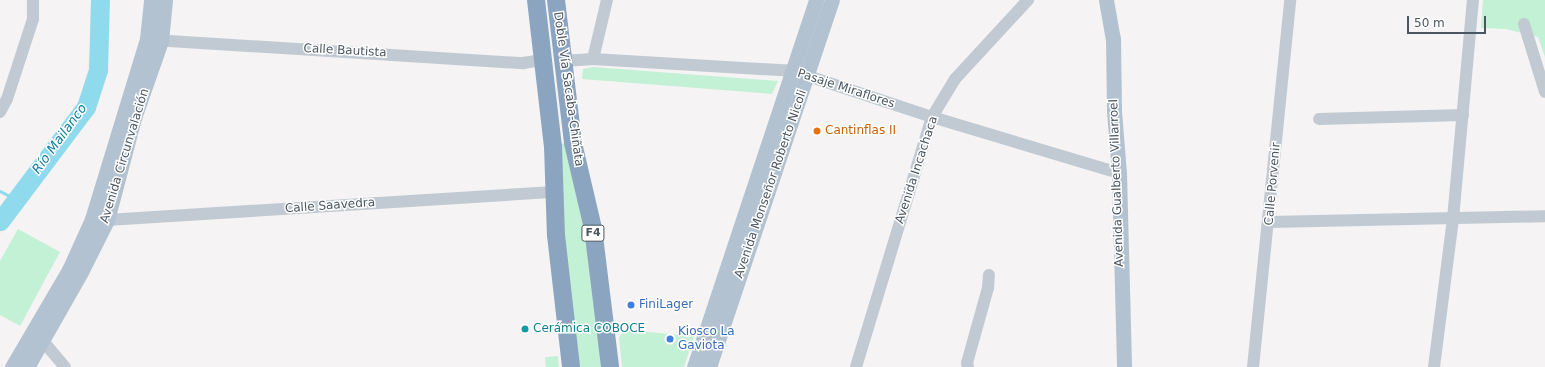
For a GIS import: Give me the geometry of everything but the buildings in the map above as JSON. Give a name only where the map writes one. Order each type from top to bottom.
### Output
[{"type":"highway","name":"Doble Vía Sacaba-Chiñata","points":[[536,0],[553,146],[556,235],[571,367]]},
{"type":"highway","name":"Doble Vía Sacaba-Chiñata","points":[[556,0],[573,143],[593,228],[610,367]]},
{"type":"main road","name":"Avenida Circunvalación","points":[[27,367],[38,335],[92,219],[147,39],[151,0]]},
{"type":"main road","name":"Avenida Circunvalación","points":[[12,367],[38,335],[81,272],[107,220],[134,118],[162,41],[165,0]]},
{"type":"main road","name":"Avenida Monseñor Roberto Nicoli","points":[[694,367],[816,0]]},
{"type":"main road","name":"Avenida Monseñor Roberto Nicoli","points":[[709,367],[832,0]]},
{"type":"main road","name":"Avenida Gualberto Villarroel","points":[[1106,0],[1113,38],[1114,111],[1119,173],[1124,367]]},
{"type":"street","points":[[0,112],[7,99],[33,19],[33,0]]},
{"type":"street","points":[[593,58],[607,0]]},
{"type":"street","name":"Avenida Incachaca","points":[[856,367],[932,117],[955,79],[1028,0]]},
{"type":"street","name":"Calle Porvenir","points":[[1253,367],[1269,222],[1290,0]]},
{"type":"street","points":[[1434,367],[1453,219],[1473,0]]},
{"type":"street","points":[[1524,24],[1545,92]]},
{"type":"street","name":"Calle Bautista","points":[[147,39],[523,63],[543,60]]},
{"type":"street","name":"Pasaje Miraflores","points":[[564,61],[593,58],[792,71],[932,117],[1119,173]]},
{"type":"street","points":[[1319,119],[1463,115]]},
{"type":"street","name":"Calle Saavedra","points":[[107,220],[554,192]]},
{"type":"street","points":[[1269,222],[1545,216]]},
{"type":"street","points":[[968,367],[967,363],[988,288],[989,275]]},
{"type":"street","points":[[38,335],[65,367]]},
{"type":"green space","points":[[1483,0],[1545,0],[1545,57],[1538,37],[1506,29],[1481,28]]},
{"type":"green space","points":[[593,67],[778,81],[772,94],[582,79],[583,69]]},
{"type":"green space","points":[[566,143],[587,232],[604,367],[578,367],[562,242],[561,144]]},
{"type":"green space","points":[[18,229],[60,252],[20,326],[0,315],[0,261]]},
{"type":"green space","points":[[625,330],[694,336],[684,367],[622,367],[619,337]]},
{"type":"green space","points":[[558,356],[559,367],[546,367],[545,357]]},
{"type":"sand","points":[[91,0],[107,0],[108,38],[104,69],[97,95],[85,119],[0,235],[0,210],[79,102],[86,74],[93,24]]},
{"type":"waterway","name":"Río Mailanco","points":[[0,221],[86,107],[98,70],[100,0]]},
{"type":"waterway","points":[[0,191],[17,200]]},
{"type":"place","name":"Cantinflas II","points":[[817,131]]},
{"type":"place","name":"FiniLager","points":[[631,305]]},
{"type":"place","name":"Cerámica COBOCE","points":[[525,329]]},
{"type":"place","name":"Kiosco La Gaviota","points":[[670,339]]}]
